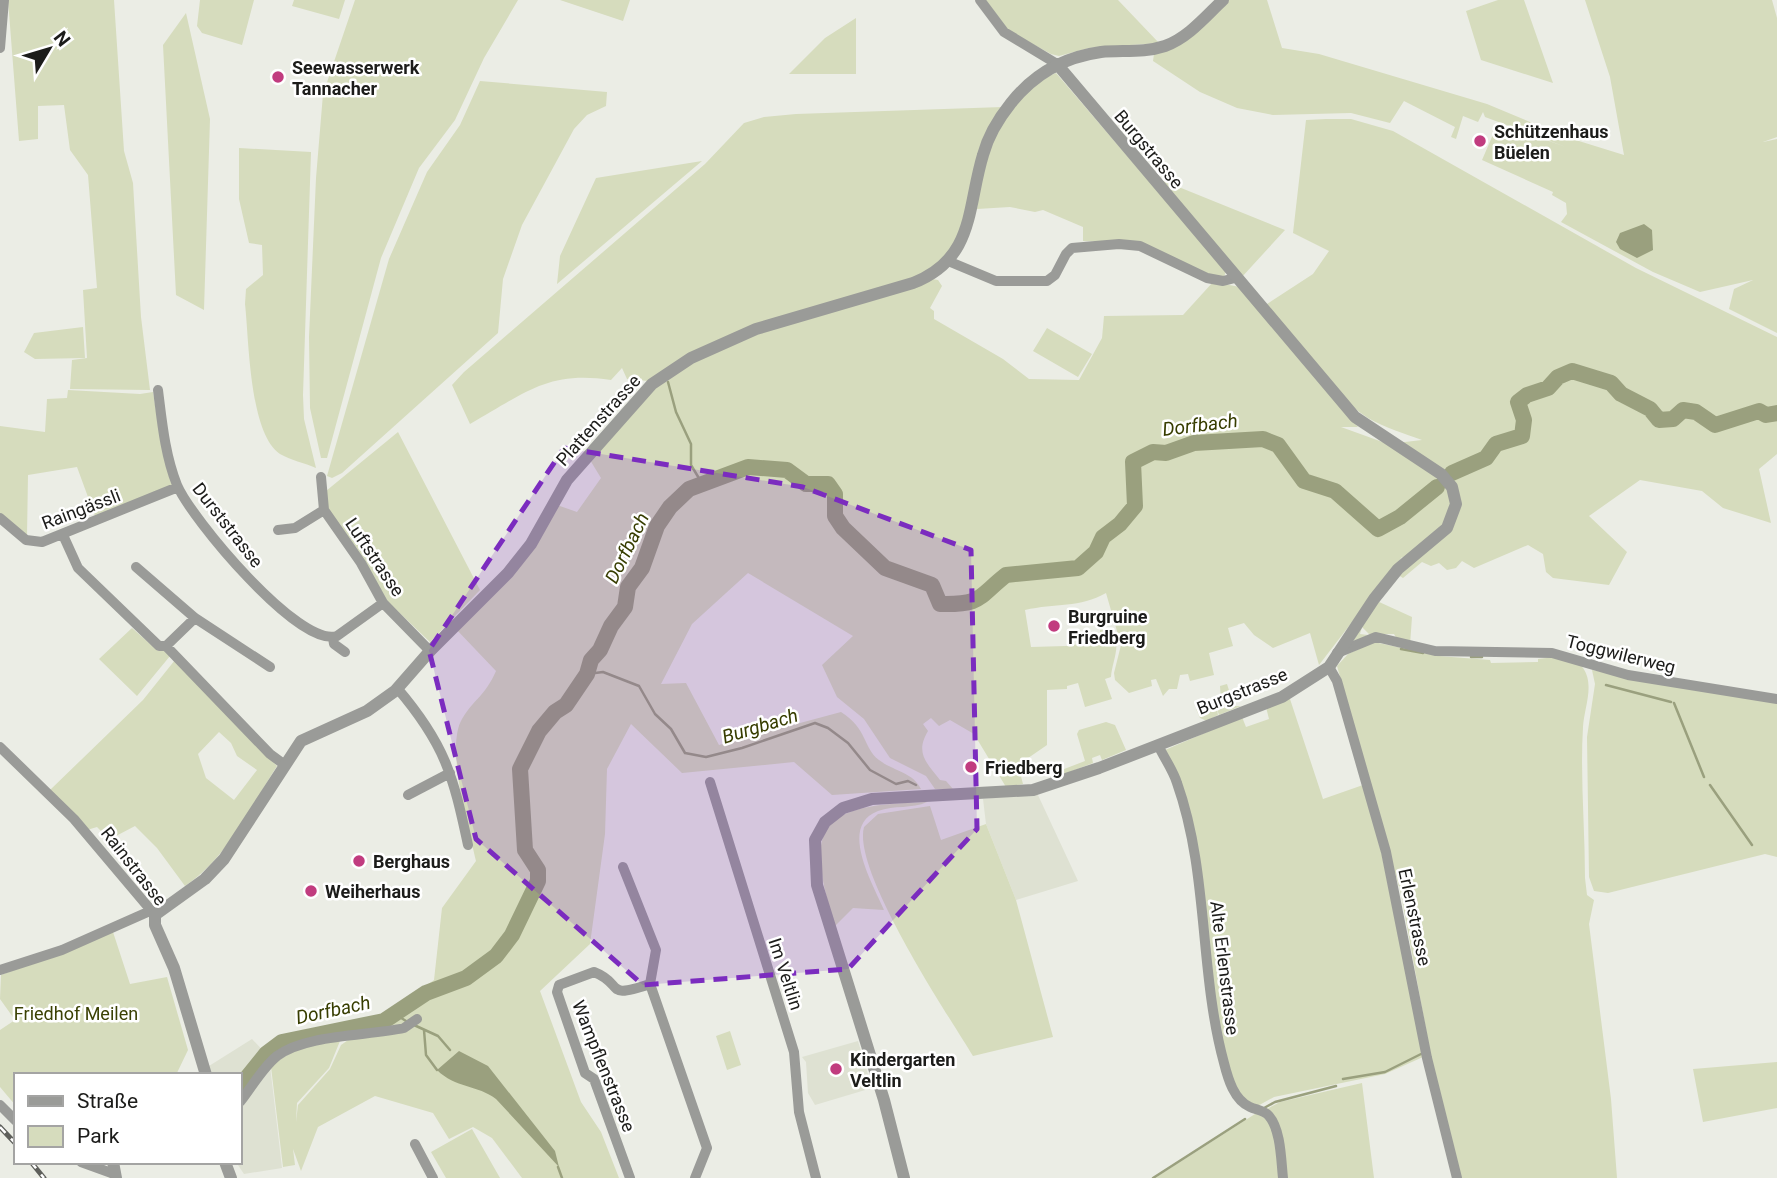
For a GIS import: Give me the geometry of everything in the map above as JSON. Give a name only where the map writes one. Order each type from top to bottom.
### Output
[{"type":"street","points":[[0,48],[4,0]]},
{"type":"street","points":[[980,0],[1004,32],[1057,64]]},
{"type":"street","name":"Plattenstrasse","points":[[0,970],[62,950],[152,913],[205,879],[224,859],[301,741],[375,706],[397,688],[508,573],[531,544],[567,480],[652,384],[668,371],[756,330],[913,284],[931,275],[948,261],[969,221],[990,136],[1022,91],[1057,64],[1101,52],[1144,51],[1167,45],[1183,36],[1223,0]]},
{"type":"street","name":"Burgstrasse","points":[[904,1178],[884,1100],[817,885],[814,855],[820,830],[832,815],[863,801],[1033,790],[1282,697],[1329,667],[1336,653],[1398,569],[1447,528],[1456,504],[1452,487],[1441,474],[1354,417],[1234,278],[1057,64]]},
{"type":"street","points":[[948,261],[996,281],[1047,281],[1055,275],[1072,248],[1119,244],[1140,246],[1207,278],[1223,281],[1234,278]]},
{"type":"street","name":"Durststrasse","points":[[158,390],[165,443],[178,487],[223,550],[251,581],[301,624],[333,638],[334,644],[345,652]]},
{"type":"street","points":[[278,530],[295,528],[324,510],[321,477]]},
{"type":"street","name":"Raingässli","points":[[0,518],[26,540],[42,542],[178,487]]},
{"type":"street","name":"Luftstrasse","points":[[324,510],[361,564],[383,603],[430,651]]},
{"type":"street","points":[[63,535],[78,568],[159,646],[166,646],[195,618]]},
{"type":"street","points":[[136,567],[195,618],[270,667]]},
{"type":"street","points":[[333,638],[383,603]]},
{"type":"street","name":"Toggwilerweg","points":[[1336,653],[1376,637],[1435,651],[1552,653],[1628,675],[1777,699]]},
{"type":"street","points":[[166,646],[270,754],[285,765]]},
{"type":"street","name":"Erlenstrasse","points":[[1329,667],[1337,681],[1385,852],[1427,1058],[1457,1178]]},
{"type":"street","points":[[397,688],[438,740],[450,773],[468,845]]},
{"type":"street","name":"Alte Erlenstrasse","points":[[1158,745],[1177,782],[1188,822],[1212,1007],[1224,1065],[1239,1099],[1249,1107],[1267,1113],[1274,1123],[1283,1178]]},
{"type":"street","name":"Rainstrasse","points":[[0,747],[74,819],[152,913],[174,968],[205,1073]]},
{"type":"street","points":[[408,795],[450,773]]},
{"type":"street","name":"Im Veltlin","points":[[710,782],[794,1052],[799,1112],[816,1178]]},
{"type":"street","points":[[623,867],[656,950],[650,984],[707,1149],[695,1178]]},
{"type":"street","name":"Wampflenstrasse","points":[[630,1178],[594,1079],[585,1073],[557,992],[559,985],[594,972],[604,976],[613,989],[620,992],[650,984]]},
{"type":"street","points":[[242,1099],[270,1063],[285,1052],[306,1044],[404,1028],[417,1019]]},
{"type":"street","points":[[0,1105],[14,1119]]},
{"type":"street","points":[[415,1144],[433,1178]]},
{"type":"street","points":[[89,1164],[115,1171]]},
{"type":"highlighted area","points":[[564,448],[803,487],[971,550],[977,829],[848,969],[643,985],[476,839],[429,650]]},
{"type":"shaded area","points":[[1644,224],[1652,230],[1653,250],[1637,258],[1620,249],[1616,242],[1620,233]]},
{"type":"shaded area","points":[[1037,793],[1078,881],[1016,900],[986,824],[983,799]]},
{"type":"shaded area","points":[[252,1039],[269,1057],[282,1168],[244,1174],[237,1164],[242,1164],[242,1073],[210,1073],[209,1066]]},
{"type":"shaded area","name":"Kindergarten Veltlin","points":[[858,1041],[872,1088],[815,1105],[808,1093],[806,1062],[802,1057]]},
{"type":"shaded area","points":[[459,1051],[488,1066],[555,1151],[559,1167],[496,1099],[451,1080],[437,1070]]},
{"type":"green space","points":[[8,0],[114,0],[124,151],[133,183],[141,317],[150,390],[70,389],[72,360],[87,358],[83,290],[97,288],[88,175],[70,150],[64,105],[38,106],[38,139],[19,141]]},
{"type":"green space","points":[[200,0],[254,0],[242,45],[202,33],[197,26]]},
{"type":"green space","points":[[294,0],[345,0],[339,19],[292,6]]},
{"type":"green space","points":[[355,0],[518,0],[484,58],[455,120],[419,168],[381,258],[327,458],[321,458],[310,408],[309,337],[316,178],[323,94]]},
{"type":"green space","points":[[560,0],[630,0],[623,21]]},
{"type":"green space","points":[[984,0],[1118,0],[1159,43],[1089,48],[1059,56],[1007,30]]},
{"type":"green space","points":[[1228,0],[1267,0],[1282,48],[1319,54],[1487,104],[1566,137],[1624,155],[1610,77],[1585,0],[1772,0],[1777,18],[1777,137],[1763,142],[1777,139],[1777,333],[1729,309],[1734,289],[1753,280],[1700,292],[1653,272],[1561,222],[1567,214],[1566,203],[1552,195],[1553,192],[1482,160],[1498,123],[1566,147],[1485,117],[1483,112],[1478,122],[1463,116],[1456,139],[1451,137],[1455,127],[1404,101],[1390,123],[1351,113],[1273,115],[1237,108],[1200,92],[1153,61],[1154,54]]},
{"type":"green space","points":[[1498,0],[1524,0],[1553,83],[1481,60],[1466,11]]},
{"type":"green space","points":[[186,13],[210,119],[204,310],[176,295],[163,45]]},
{"type":"green space","points":[[856,18],[856,74],[789,74],[825,38]]},
{"type":"green space","points":[[1056,73],[1226,271],[1224,277],[1219,279],[1138,243],[1083,241],[1083,227],[1043,210],[1035,212],[1010,207],[977,209],[984,161],[997,130],[1023,96]]},
{"type":"green space","points":[[480,81],[607,92],[606,106],[587,115],[574,129],[522,225],[503,279],[498,333],[342,473],[332,478],[327,476],[389,259],[427,172],[460,125]]},
{"type":"green space","points":[[1003,107],[964,225],[945,258],[914,279],[753,326],[648,381],[627,379],[622,368],[611,380],[570,378],[552,382],[521,394],[470,424],[452,385],[705,164],[744,123],[764,117],[796,114]]},
{"type":"green space","points":[[1351,119],[1393,131],[1636,268],[1777,337],[1777,454],[1759,469],[1771,523],[1723,508],[1702,491],[1640,480],[1589,516],[1627,552],[1609,585],[1553,578],[1546,572],[1543,554],[1528,545],[1474,568],[1462,561],[1456,568],[1447,570],[1439,563],[1431,566],[1422,562],[1403,578],[1398,575],[1408,563],[1402,557],[1319,665],[1310,633],[1273,648],[1254,635],[1244,623],[1228,628],[1233,646],[1209,653],[1214,675],[1190,681],[1188,674],[1180,675],[1177,689],[1169,689],[1163,696],[1156,679],[1151,680],[1152,686],[1129,693],[1115,680],[1114,673],[1121,645],[1106,593],[1087,601],[1025,610],[1031,647],[1086,643],[1100,635],[1100,629],[1109,631],[1114,636],[1116,648],[1111,677],[1105,679],[1112,699],[1085,707],[1078,683],[1067,686],[1067,689],[1047,690],[1047,745],[1018,765],[1023,784],[1006,787],[974,734],[950,720],[939,726],[931,718],[923,724],[928,731],[922,751],[940,780],[946,781],[953,789],[935,789],[926,776],[890,758],[864,719],[837,697],[822,665],[853,636],[748,573],[692,624],[661,684],[686,683],[719,745],[841,712],[861,731],[870,750],[879,760],[913,779],[921,789],[832,795],[794,762],[682,773],[631,724],[607,769],[605,834],[590,944],[540,991],[581,1102],[601,1132],[619,1178],[522,1178],[492,1138],[473,1127],[449,1139],[433,1113],[375,1096],[318,1127],[301,1171],[293,1149],[295,1165],[283,1167],[271,1067],[303,1048],[322,1042],[340,1041],[329,1068],[297,1103],[296,1122],[298,1105],[330,1069],[341,1045],[434,980],[442,908],[476,861],[457,768],[457,732],[462,719],[488,686],[496,671],[455,628],[557,505],[577,512],[601,478],[590,460],[649,393],[687,365],[720,348],[790,321],[932,279],[938,280],[942,286],[930,308],[934,311],[934,319],[1003,359],[1029,379],[1079,380],[1102,338],[1104,316],[1183,315],[1213,282],[1240,287],[1358,427],[1341,427],[1388,444],[1422,440],[1375,422],[1353,407],[1313,366],[1264,306],[1313,274],[1329,251],[1293,233],[1306,120]]},
{"type":"green space","points":[[239,148],[311,152],[303,395],[304,419],[316,468],[280,454],[270,443],[256,407],[245,304],[246,289],[263,275],[262,245],[249,243],[239,199]]},
{"type":"green space","points":[[702,161],[557,284],[560,256],[596,178]]},
{"type":"green space","points":[[1154,177],[1285,230],[1241,278]]},
{"type":"green space","points":[[83,327],[85,358],[35,359],[24,352],[34,333]]},
{"type":"green space","points":[[1047,328],[1092,354],[1078,377],[1033,351]]},
{"type":"green space","points":[[68,390],[140,394],[153,392],[161,443],[174,485],[95,516],[77,467],[28,475],[27,536],[0,514],[0,426],[45,432],[47,399],[67,398]]},
{"type":"green space","points":[[398,432],[480,590],[430,642],[384,598],[327,507],[326,491]]},
{"type":"green space","points":[[1377,601],[1412,617],[1410,645],[1397,639],[1394,634],[1369,634],[1362,627],[1360,634],[1368,635],[1352,643]]},
{"type":"green space","points":[[132,628],[158,651],[165,651],[170,656],[137,696],[99,659]]},
{"type":"green space","points":[[1374,642],[1439,656],[1490,660],[1491,663],[1538,662],[1538,659],[1563,658],[1575,661],[1583,668],[1589,689],[1583,727],[1582,764],[1585,878],[1587,895],[1594,900],[1589,924],[1611,1099],[1617,1178],[1459,1178],[1431,1057],[1401,894],[1337,666],[1348,654]]},
{"type":"green space","points":[[175,660],[277,766],[225,847],[200,875],[185,886],[157,848],[135,826],[116,836],[107,837],[97,827],[87,830],[50,790],[143,700]],"holes":[[[219,732],[231,743],[237,756],[257,770],[234,800],[206,778],[198,754]]]},
{"type":"green space","points":[[1592,670],[1777,702],[1777,857],[1765,854],[1608,893],[1594,891],[1589,877],[1587,737],[1595,684]]},
{"type":"green space","points":[[1227,684],[1234,706],[1241,706],[1219,715],[1217,709],[1218,715],[1207,721],[1200,718],[1196,709],[1221,700],[1220,686]]},
{"type":"green space","points":[[1289,696],[1323,799],[1363,785],[1382,855],[1423,1057],[1385,1074],[1274,1097],[1254,1108],[1236,1092],[1218,1027],[1198,859],[1165,750],[1242,717],[1246,727],[1269,719],[1266,707]]},
{"type":"green space","points":[[1106,722],[1115,725],[1126,750],[1102,760],[1100,755],[1092,758],[1093,763],[1062,775],[1059,771],[1085,761],[1077,734],[1079,730]]},
{"type":"green space","points":[[927,802],[884,809],[866,818],[859,842],[867,871],[884,910],[853,908],[835,926],[825,891],[821,863],[822,842],[829,826],[843,815],[864,808]]},
{"type":"green space","points":[[930,806],[941,840],[986,824],[1016,900],[1053,1037],[973,1056],[905,943],[872,876],[864,848],[864,827],[878,814]]},
{"type":"green space","name":"Friedhof Meilen","points":[[113,932],[130,984],[167,977],[188,1050],[177,1073],[14,1073],[14,1104],[0,1087],[0,1030],[15,1020],[0,999],[1,975]]},
{"type":"green space","points":[[730,1031],[741,1065],[727,1070],[716,1036]]},
{"type":"green space","points":[[1777,1062],[1777,1108],[1703,1122],[1693,1069]]},
{"type":"green space","points":[[1362,1083],[1374,1178],[1285,1178],[1276,1123],[1265,1110],[1280,1102]]},
{"type":"green space","points":[[1255,1114],[1273,1124],[1282,1178],[1155,1178]]},
{"type":"green space","points":[[472,1129],[500,1178],[446,1178],[431,1152]]},
{"type":"waterway","name":"Dorfbach","points":[[1452,473],[1486,458],[1496,444],[1522,436],[1524,420],[1518,402],[1527,395],[1548,388],[1558,377],[1572,371],[1611,383],[1621,394],[1650,409],[1659,420],[1673,419],[1683,410],[1696,412],[1715,425],[1759,411],[1766,415],[1777,413]]},
{"type":"waterway","points":[[668,382],[676,412],[691,444],[691,465],[703,485]]},
{"type":"waterway","name":"Dorfbach","points":[[242,1084],[266,1054],[282,1042],[384,1021],[426,993],[466,978],[496,956],[512,935],[538,881],[538,870],[525,850],[520,769],[539,731],[555,712],[566,705],[587,674],[591,660],[600,650],[611,626],[625,607],[628,587],[642,568],[657,526],[670,507],[689,489],[748,467],[787,470],[806,484],[828,484],[835,494],[835,516],[843,528],[885,568],[932,585],[940,604],[954,604],[978,598],[1006,575],[1078,568],[1096,552],[1103,537],[1120,524],[1135,506],[1133,462],[1153,452],[1166,453],[1194,443],[1263,439],[1278,445],[1304,481],[1335,491],[1378,529],[1400,517],[1437,487]]},
{"type":"waterway","name":"Burgbach","points":[[1401,649],[1423,653]]},
{"type":"waterway","name":"Burgbach","points":[[1471,657],[1482,657]]},
{"type":"waterway","name":"Burgbach","points":[[587,674],[603,672],[639,686],[655,714],[671,729],[685,753],[706,757],[742,748],[815,723],[828,728],[848,743],[870,770],[896,784],[908,781],[916,785]]},
{"type":"waterway","name":"Burgbach","points":[[1606,685],[1671,702]]},
{"type":"waterway","name":"Burgbach","points":[[1674,703],[1704,777]]},
{"type":"waterway","name":"Burgbach","points":[[1710,785],[1752,845]]},
{"type":"waterway","points":[[395,1014],[406,1021]]},
{"type":"waterway","points":[[414,1025],[438,1036],[450,1050]]},
{"type":"waterway","points":[[424,1030],[426,1055],[437,1070]]},
{"type":"waterway","points":[[1343,1079],[1385,1072],[1421,1054]]},
{"type":"waterway","points":[[1264,1108],[1275,1102],[1336,1086]]},
{"type":"waterway","points":[[1153,1178],[1245,1119]]},
{"type":"waterway","points":[[558,1167],[562,1178]]},
{"type":"railway","points":[[0,1127],[14,1142]]},
{"type":"railway","points":[[33,1164],[44,1178]]},
{"type":"place","name":"Seewasserwerk Tannacher","points":[[278,77]]},
{"type":"place","name":"Schützenhaus Büelen","points":[[1480,141]]},
{"type":"place","name":"Burgruine Friedberg","points":[[1054,626]]},
{"type":"place","name":"Friedberg","points":[[971,767]]},
{"type":"place","name":"Berghaus","points":[[359,861]]},
{"type":"place","name":"Weiherhaus","points":[[311,891]]},
{"type":"place","name":"Kindergarten Veltlin","points":[[836,1069]]}]
